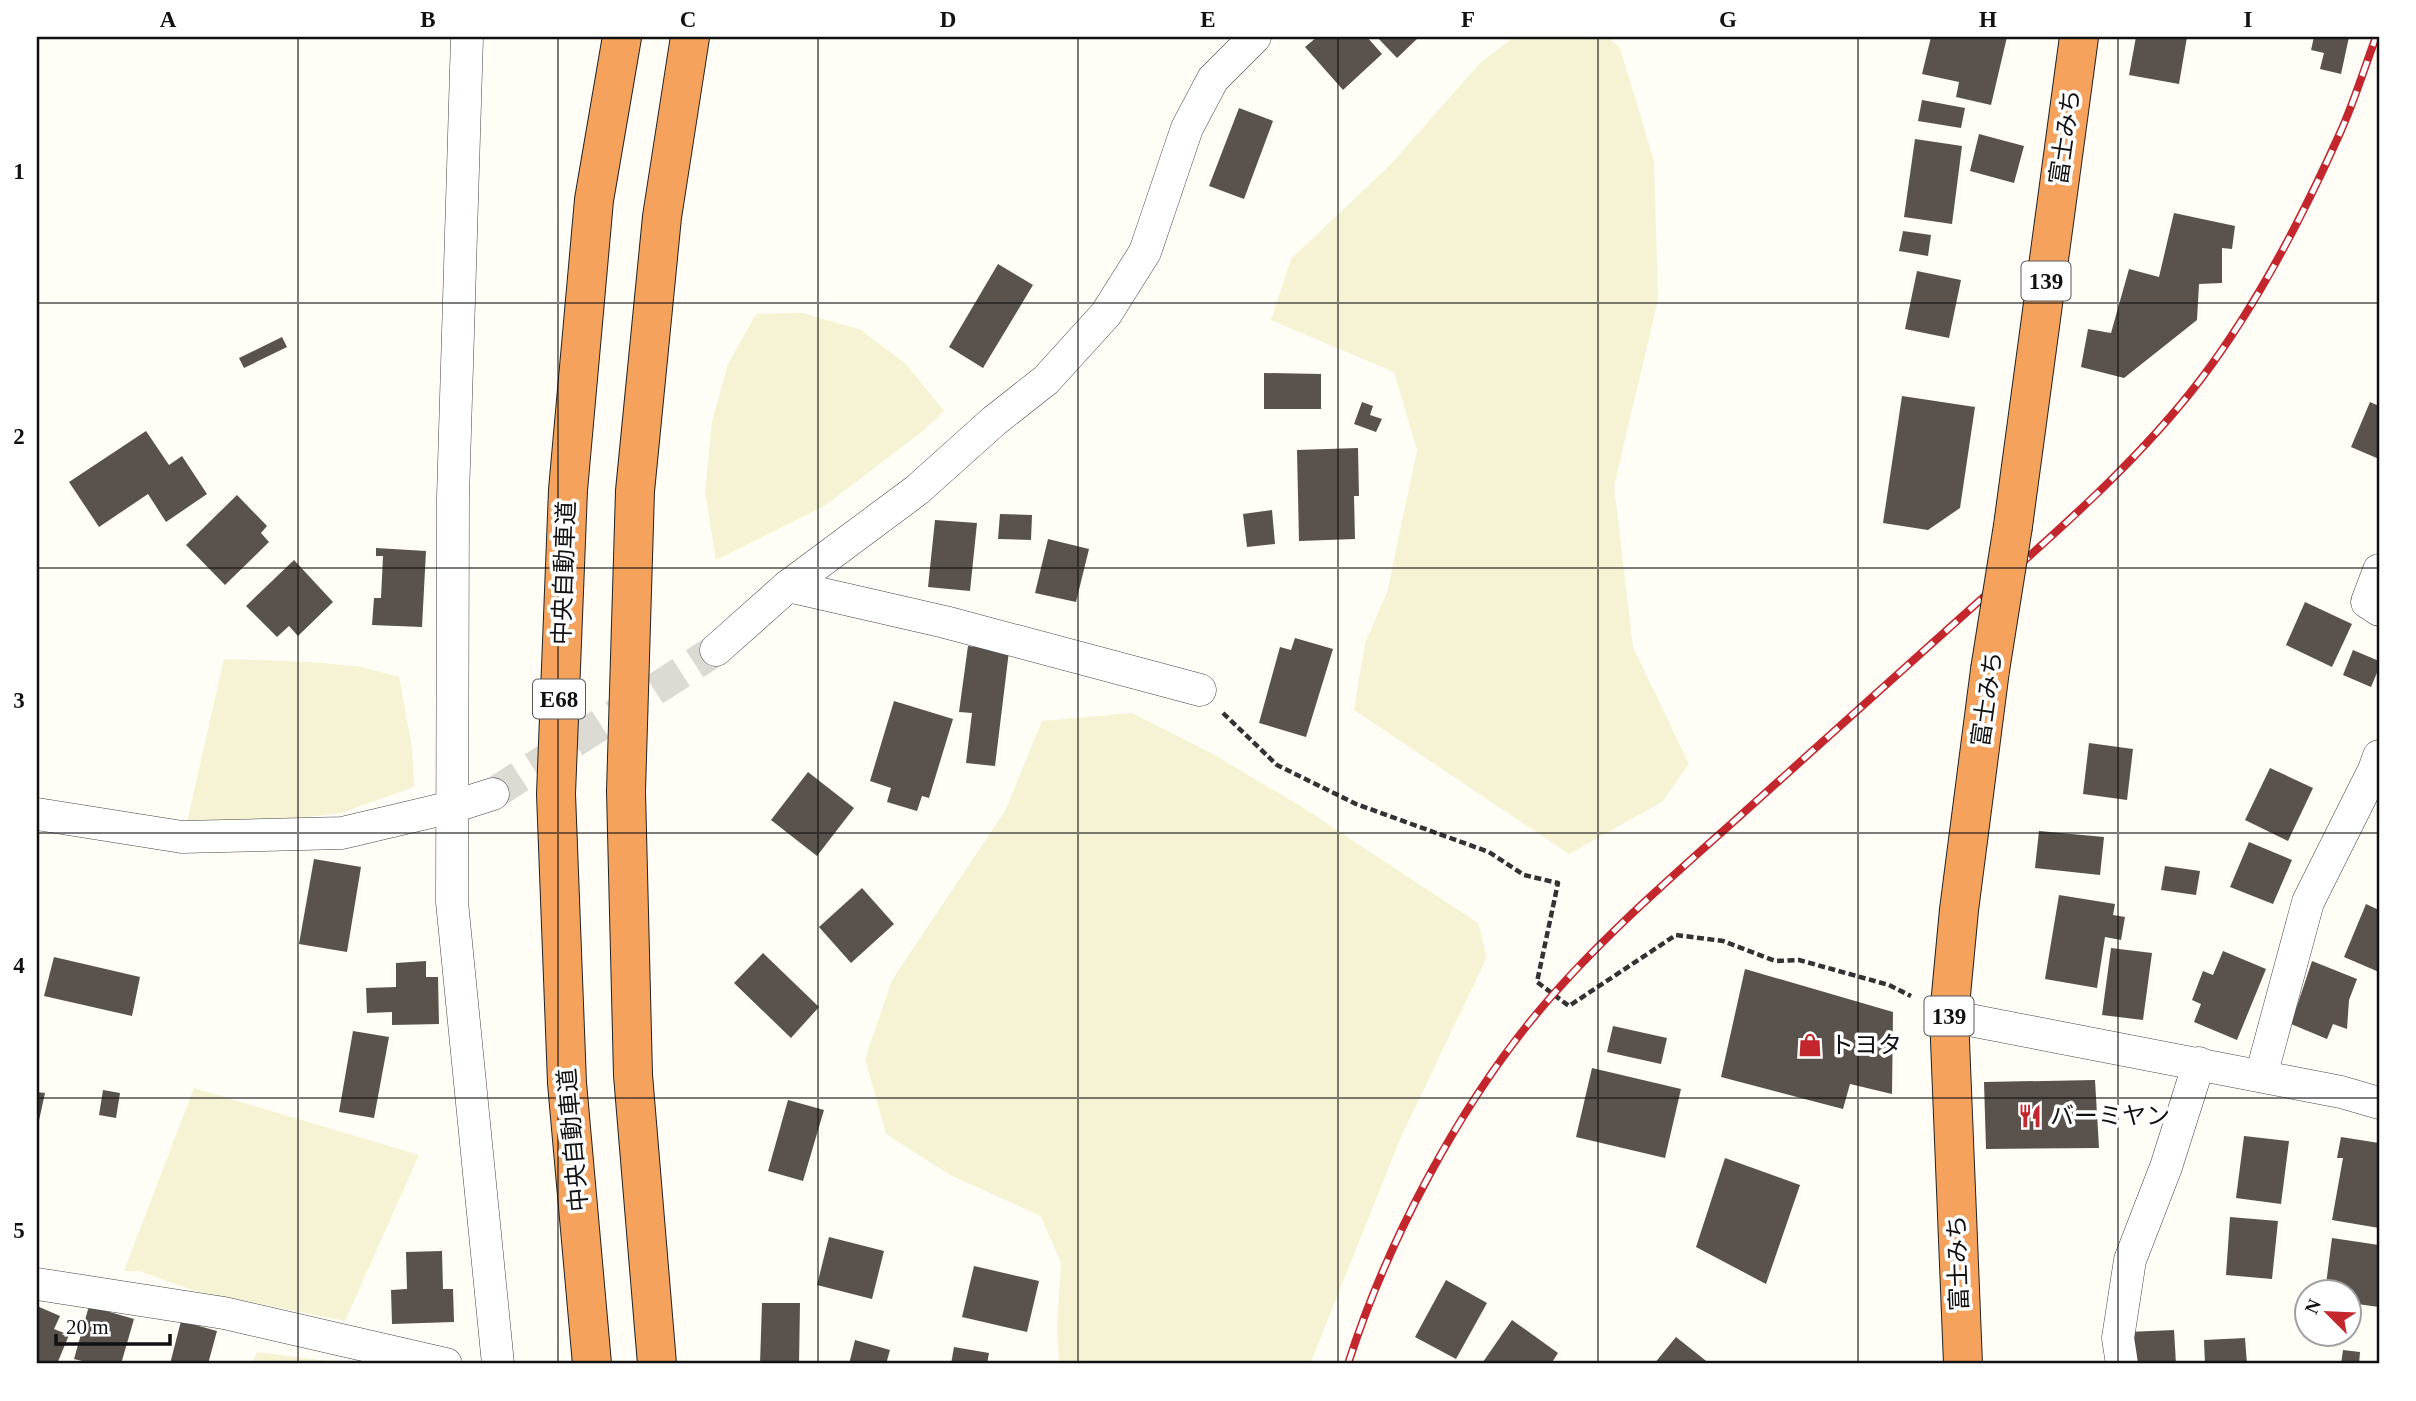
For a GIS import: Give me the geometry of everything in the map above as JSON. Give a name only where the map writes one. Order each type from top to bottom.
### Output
[{"type":"highway","name":"中央自動車道","points":[[592,1364],[567,1083],[556,794],[568,490],[594,200],[622,37]]},
{"type":"highway","points":[[657,1364],[633,1075],[626,791],[635,491],[663,217],[690,37]]},
{"type":"highway","name":"富士みち","points":[[1963,1364],[1949,1016],[1959,910],[1990,670],[2013,526],[2079,37]]},
{"type":"street","points":[[467,37],[453,497],[452,902],[498,1364]]},
{"type":"street","points":[[716,650],[788,586],[917,490],[1046,380],[1106,314],[1145,252],[1186,128],[1213,79],[1255,37]]},
{"type":"street","points":[[2379,570],[2367,602],[2379,610]]},
{"type":"street","points":[[788,586],[945,622],[1200,690]]},
{"type":"street","points":[[2261,1076],[2308,902],[2379,757]]},
{"type":"street","points":[[37,814],[182,837],[342,833],[452,807],[493,794]]},
{"type":"street","points":[[1949,1016],[2199,1063],[2341,1092],[2379,1103]]},
{"type":"street","points":[[2122,1364],[2118,1338],[2130,1260],[2166,1167],[2199,1063]]},
{"type":"street","points":[[37,1284],[224,1313],[446,1364]]},
{"type":"path","points":[[1200,690],[1277,765],[1356,804],[1489,852],[1524,875],[1558,883],[1537,982],[1569,1006],[1676,935],[1723,941],[1775,961],[1799,960],[1889,985],[1949,1016]]},
{"type":"shaded area","points":[[1514,37],[1608,37],[1620,48],[1654,161],[1658,300],[1614,486],[1633,647],[1689,764],[1662,802],[1569,854],[1354,710],[1365,643],[1387,593],[1417,450],[1394,372],[1271,320],[1291,259],[1391,164],[1479,64]]},
{"type":"shaded area","points":[[803,313],[861,330],[905,363],[944,411],[924,430],[826,505],[716,560],[705,492],[712,421],[728,364],[756,314]]},
{"type":"shaded area","points":[[224,659],[362,667],[399,677],[412,747],[414,787],[341,813],[265,822],[187,822]]},
{"type":"shaded area","points":[[1132,713],[1213,754],[1302,807],[1478,923],[1487,957],[1400,1139],[1310,1364],[1059,1364],[1057,1328],[1061,1263],[1041,1216],[950,1175],[886,1134],[865,1059],[892,980],[1005,811],[1042,721]]},
{"type":"shaded area","points":[[194,1088],[419,1155],[345,1321],[195,1291],[139,1271],[124,1271]]},
{"type":"shaded area","points":[[257,1352],[351,1364],[252,1364]]},
{"type":"building","points":[[1317,37],[1367,37],[1382,54],[1343,90],[1305,47]]},
{"type":"building","points":[[1377,37],[1419,37],[1397,58]]},
{"type":"building","points":[[1931,37],[2007,37],[1991,105],[1956,97],[1959,82],[1922,74]]},
{"type":"building","points":[[2136,37],[2187,37],[2179,84],[2129,75]]},
{"type":"building","points":[[2314,37],[2349,37],[2341,74],[2320,69],[2324,53],[2311,50]]},
{"type":"building","points":[[1922,100],[1965,108],[1961,128],[1918,121]]},
{"type":"building","points":[[1239,108],[1273,121],[1244,199],[1209,186]]},
{"type":"building","points":[[1979,134],[2024,146],[2014,183],[1970,171]]},
{"type":"building","points":[[1915,139],[1962,146],[1952,224],[1904,217]]},
{"type":"building","points":[[2174,213],[2235,226],[2232,249],[2222,248],[2222,283],[2199,284],[2197,320],[2124,378],[2081,367],[2088,329],[2111,333],[2129,269],[2159,277]]},
{"type":"building","points":[[1903,231],[1931,235],[1928,256],[1899,251]]},
{"type":"building","points":[[998,264],[1033,285],[983,368],[949,347]]},
{"type":"building","points":[[1917,271],[1961,280],[1949,338],[1905,329]]},
{"type":"building","points":[[282,337],[287,347],[244,368],[239,358]]},
{"type":"building","points":[[1264,373],[1321,374],[1321,409],[1264,409]]},
{"type":"building","points":[[1902,396],[1975,407],[1960,508],[1928,530],[1883,523]]},
{"type":"building","points":[[1362,402],[1373,406],[1370,415],[1382,419],[1376,432],[1354,424]]},
{"type":"building","points":[[2370,402],[2379,406],[2379,459],[2351,447]]},
{"type":"building","points":[[146,431],[169,465],[182,456],[207,494],[166,522],[148,494],[99,527],[69,482]]},
{"type":"building","points":[[1358,448],[1359,496],[1354,496],[1355,539],[1299,541],[1297,450]]},
{"type":"building","points":[[237,495],[267,526],[261,533],[269,542],[225,585],[186,545]]},
{"type":"building","points":[[1272,510],[1275,544],[1247,547],[1243,514]]},
{"type":"building","points":[[1000,514],[1032,515],[1031,540],[998,539]]},
{"type":"building","points":[[935,520],[977,523],[970,591],[928,587]]},
{"type":"building","points":[[1048,539],[1089,549],[1076,602],[1035,593]]},
{"type":"building","points":[[376,548],[426,551],[422,627],[372,625],[374,598],[381,598],[383,556],[376,556]]},
{"type":"building","points":[[294,560],[333,602],[298,636],[289,626],[277,637],[246,606]]},
{"type":"building","points":[[2305,602],[2352,624],[2332,667],[2286,645]]},
{"type":"building","points":[[1295,638],[1333,649],[1306,737],[1259,723],[1280,647],[1291,650]]},
{"type":"building","points":[[968,646],[1009,651],[995,766],[966,763],[972,713],[959,712]]},
{"type":"building","points":[[2353,650],[2379,661],[2371,687],[2343,675]]},
{"type":"building","points":[[894,701],[953,719],[929,798],[922,796],[917,811],[887,802],[891,788],[870,781]]},
{"type":"building","points":[[2089,743],[2133,749],[2127,800],[2083,794]]},
{"type":"building","points":[[2270,768],[2313,788],[2288,841],[2245,820]]},
{"type":"building","points":[[808,772],[854,808],[817,856],[771,820]]},
{"type":"building","points":[[2039,831],[2104,837],[2100,875],[2035,868]]},
{"type":"building","points":[[2249,842],[2292,860],[2273,904],[2230,887]]},
{"type":"building","points":[[314,859],[361,867],[347,952],[299,944]]},
{"type":"building","points":[[2165,866],[2200,871],[2196,895],[2161,890]]},
{"type":"building","points":[[862,888],[894,924],[851,963],[819,927]]},
{"type":"building","points":[[2059,895],[2115,904],[2113,915],[2125,917],[2121,940],[2105,937],[2097,988],[2045,979]]},
{"type":"building","points":[[2366,904],[2379,910],[2379,972],[2344,957]]},
{"type":"building","points":[[2111,948],[2152,953],[2143,1020],[2102,1015]]},
{"type":"building","points":[[2223,951],[2266,969],[2237,1040],[2194,1022],[2201,1004],[2192,1000],[2203,971],[2213,975]]},
{"type":"building","points":[[763,953],[819,1007],[791,1038],[734,983]]},
{"type":"building","points":[[54,957],[140,977],[132,1016],[44,996]]},
{"type":"building","points":[[426,961],[426,977],[438,977],[439,1024],[392,1025],[392,1012],[367,1013],[366,988],[396,987],[396,963]]},
{"type":"building","points":[[2312,961],[2357,979],[2349,1000],[2347,1029],[2333,1024],[2327,1039],[2291,1024]]},
{"type":"building","name":"トヨタ","points":[[1745,969],[1893,1012],[1892,1094],[1850,1084],[1843,1109],[1721,1077]]},
{"type":"building","points":[[1613,1026],[1667,1038],[1661,1064],[1607,1052]]},
{"type":"building","points":[[353,1031],[389,1037],[374,1118],[339,1112]]},
{"type":"building","points":[[1592,1068],[1681,1089],[1665,1158],[1576,1137]]},
{"type":"building","points":[[2095,1080],[2099,1148],[1986,1149],[1984,1082]]},
{"type":"building","points":[[103,1090],[120,1093],[116,1118],[99,1115]]},
{"type":"building","points":[[37,1092],[45,1093],[38,1125],[37,1125]]},
{"type":"building","points":[[788,1100],[824,1110],[803,1181],[768,1171]]},
{"type":"building","points":[[2244,1136],[2289,1141],[2281,1204],[2236,1198]]},
{"type":"building","points":[[2341,1137],[2379,1143],[2379,1228],[2332,1220],[2343,1158],[2337,1158]]},
{"type":"building","points":[[1725,1158],[1800,1185],[1766,1284],[1696,1247]]},
{"type":"building","points":[[2230,1217],[2278,1221],[2272,1279],[2226,1275]]},
{"type":"building","points":[[829,1237],[884,1251],[872,1299],[817,1285]]},
{"type":"building","points":[[2332,1238],[2379,1245],[2379,1307],[2364,1305],[2364,1278],[2327,1278]]},
{"type":"building","points":[[442,1251],[443,1289],[453,1289],[454,1322],[392,1324],[391,1290],[407,1289],[406,1252]]},
{"type":"building","points":[[974,1266],[1039,1281],[1027,1332],[962,1317]]},
{"type":"building","points":[[1446,1280],[1487,1303],[1456,1359],[1415,1337]]},
{"type":"building","points":[[762,1303],[800,1303],[799,1364],[760,1364]]},
{"type":"building","points":[[37,1306],[60,1316],[54,1329],[69,1335],[57,1364],[37,1364]]},
{"type":"building","points":[[89,1306],[134,1319],[121,1364],[94,1364],[74,1359]]},
{"type":"building","points":[[1512,1320],[1558,1353],[1551,1364],[1483,1362]]},
{"type":"building","points":[[181,1321],[217,1331],[208,1364],[170,1364]]},
{"type":"building","points":[[2174,1330],[2176,1364],[2129,1364],[2128,1332]]},
{"type":"building","points":[[1676,1337],[1710,1364],[1654,1364]]},
{"type":"building","points":[[2245,1338],[2247,1364],[2205,1364],[2204,1340]]},
{"type":"building","points":[[855,1340],[890,1350],[886,1364],[849,1364]]},
{"type":"building","points":[[954,1347],[989,1353],[987,1364],[951,1364]]},
{"type":"building","points":[[2343,1350],[2360,1352],[2359,1364],[2341,1364]]},
{"type":"tunnel","points":[[493,794],[716,650]]},
{"type":"railway","points":[[1348,1364],[1383,1270],[1429,1176],[1483,1085],[1544,1005],[1639,907],[2094,496],[2150,440],[2201,379],[2260,291],[2294,229],[2345,121],[2376,37]]},
{"type":"place","name":"トヨタ","points":[[1810,1045]]},
{"type":"place","name":"バーミヤン","points":[[2030,1116]]}]
